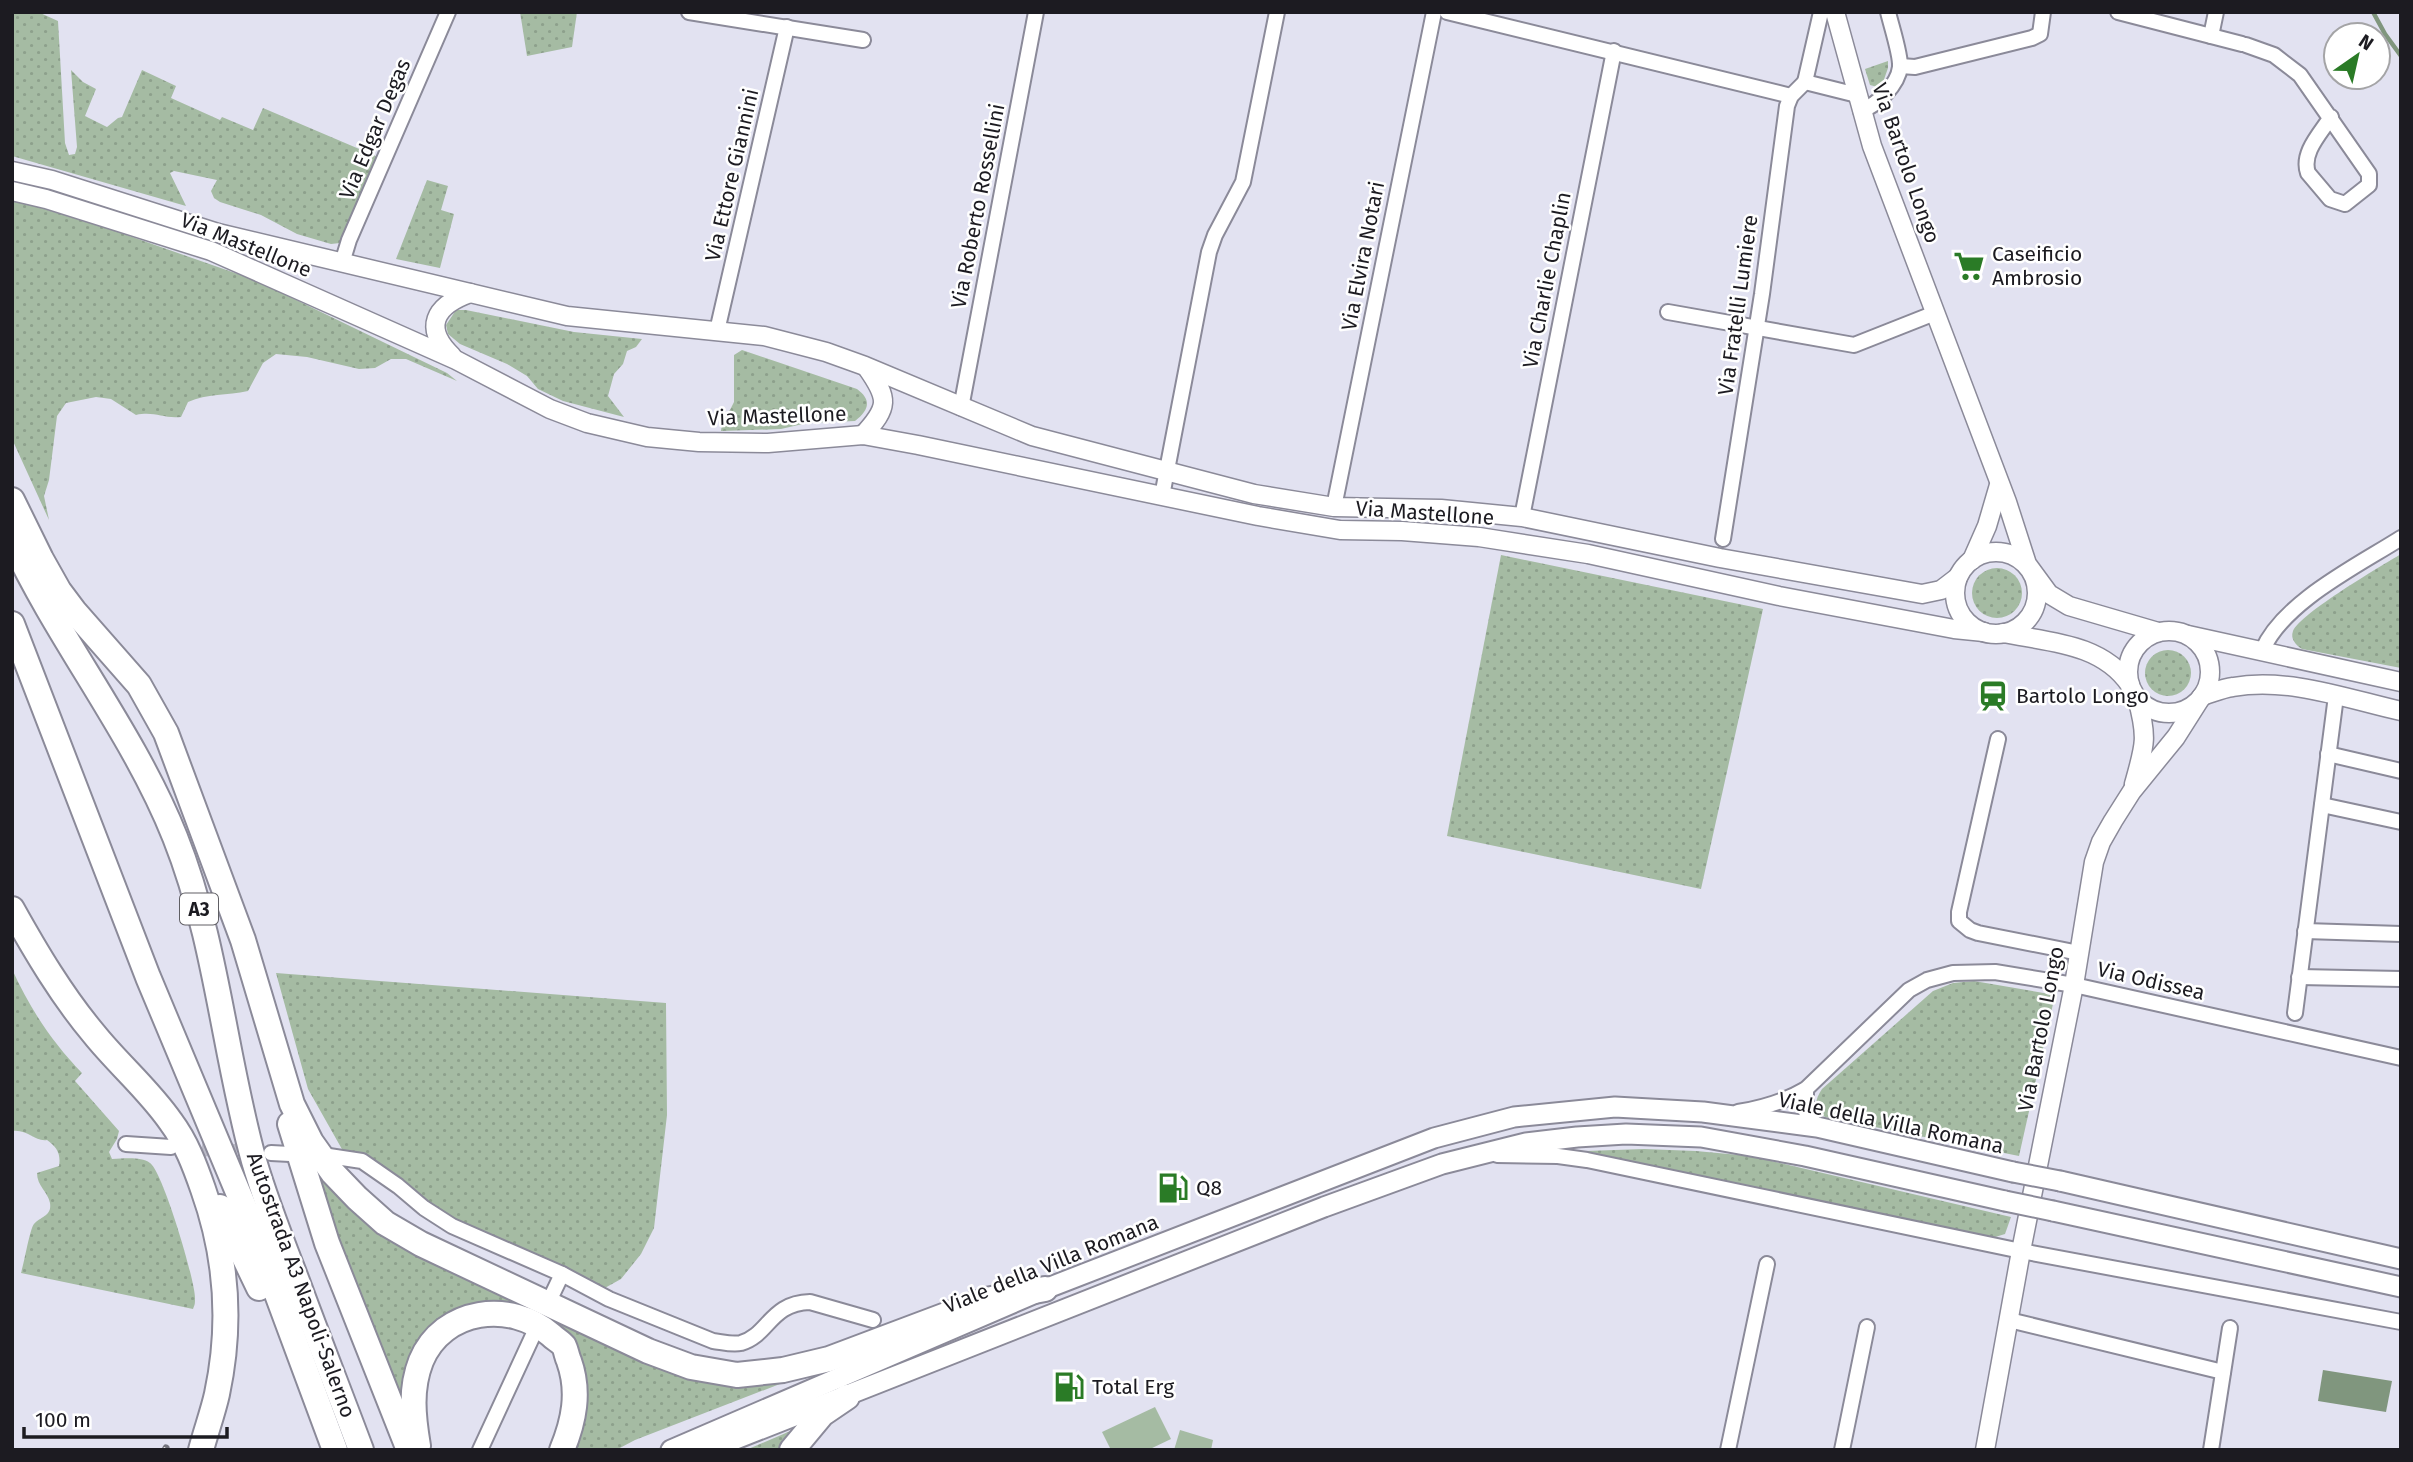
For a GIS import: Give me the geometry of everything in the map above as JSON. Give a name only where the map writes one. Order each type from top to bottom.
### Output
[{"type":"highway","points":[[12,500],[41,559],[60,590],[74,611],[139,685],[166,733],[243,940],[292,1104],[311,1142],[333,1173],[385,1223],[421,1244],[638,1346],[691,1367],[737,1374],[783,1370],[829,1359],[986,1300],[1045,1289]]},
{"type":"highway","name":"Autostrada A3 Napoli-Salerno","points":[[12,540],[51,615],[141,764],[175,836],[212,958],[244,1117],[262,1188],[361,1450]]},
{"type":"highway","name":"Autostrada A3 Napoli-Salerno","points":[[12,624],[144,967],[248,1216],[333,1443]]},
{"type":"highway","points":[[12,909],[47,968],[92,1032],[162,1109],[177,1143],[238,1243],[333,1443]]},
{"type":"highway","points":[[265,1014],[291,1129],[323,1231],[409,1450]]},
{"type":"highway","points":[[177,1143],[196,1170],[213,1219],[224,1268],[226,1318],[222,1367],[217,1397],[201,1450]]},
{"type":"highway","points":[[418,1450],[412,1411],[421,1360],[434,1338],[457,1322],[483,1313],[514,1315],[539,1325],[563,1346],[572,1371],[576,1396],[571,1428],[562,1450]]},
{"type":"highway","points":[[792,1450],[822,1414],[847,1396]]},
{"type":"main road","name":"Viale della Villa Romana","points":[[671,1450],[1045,1289],[1434,1138],[1514,1117],[1615,1107],[1721,1114],[1817,1127],[2401,1259]]},
{"type":"main road","points":[[708,1450],[1324,1207],[1442,1164],[1527,1143],[1577,1137],[1626,1134],[1701,1137],[1805,1156],[2401,1287]]},
{"type":"street","name":"Via Edgar Degas","points":[[342,263],[349,240],[447,12]]},
{"type":"street","points":[[689,12],[863,40]]},
{"type":"street","name":"Via Roberto Rossellini","points":[[961,408],[1036,12]]},
{"type":"street","points":[[1162,496],[1209,252],[1242,182],[1277,12]]},
{"type":"street","name":"Via Elvira Notari","points":[[1334,507],[1434,12]]},
{"type":"street","points":[[1447,12],[1791,96],[1805,82],[1821,12]]},
{"type":"street","name":"Via Bartolo Longo","points":[[1835,12],[1859,103],[2007,502],[2022,553],[2032,573],[2049,594],[2069,606],[2158,632]]},
{"type":"street","points":[[1805,82],[1869,108],[1882,97],[1900,66],[1888,12]]},
{"type":"street","points":[[1900,66],[1914,67],[2032,38],[2040,34],[2043,12]]},
{"type":"street","points":[[2118,12],[2244,45],[2274,55],[2296,71],[2331,117],[2371,178],[2369,185],[2345,204],[2330,199],[2306,168],[2307,155],[2331,117]]},
{"type":"street","points":[[2211,36],[2216,12]]},
{"type":"street","name":"Via Ettore Giannini","points":[[717,331],[787,27]]},
{"type":"street","name":"Via Charlie Chaplin","points":[[1522,517],[1614,51]]},
{"type":"street","name":"Via Fratelli Lumiere","points":[[1723,539],[1757,330],[1787,106],[1791,96]]},
{"type":"street","name":"Via Mastellone","points":[[12,171],[52,180],[218,233],[567,316],[764,336],[826,352],[1032,436],[1254,494],[1334,507],[1441,509],[1522,517],[1720,558],[1922,594],[1941,590],[1958,577]]},
{"type":"street","name":"Via Mastellone","points":[[12,191],[46,199],[211,251],[456,360],[550,409],[587,423],[647,437],[699,442],[768,443],[863,435],[1258,516],[1340,530],[1402,531],[1479,537],[1588,554],[1779,596],[1954,629],[1984,632]]},
{"type":"street","points":[[211,251],[209,240],[218,233]]},
{"type":"street","name":"Via Mastellone","points":[[456,360],[442,346],[435,333],[436,323],[439,313],[447,304],[470,293]]},
{"type":"street","points":[[1668,312],[1757,330],[1854,345],[1935,313]]},
{"type":"street","name":"Via Mastellone","points":[[863,435],[880,417],[884,404],[882,389],[865,366]]},
{"type":"street","points":[[1999,485],[1987,526],[1972,560],[1958,577],[1955,590],[1957,604],[1972,626],[1984,632],[2072,647],[2104,658],[2121,671],[2134,691],[2153,710],[2175,712],[2193,705],[2202,696],[2209,681],[2207,656],[2196,641],[2185,634]]},
{"type":"street","points":[[2262,651],[2271,634],[2298,607],[2334,580],[2401,538]]},
{"type":"street","points":[[1972,560],[1993,552],[2005,553],[2015,557],[2032,573],[2036,583],[2035,605],[2023,624],[2003,634]]},
{"type":"street","points":[[2134,691],[2128,664],[2134,649],[2158,632],[2172,631],[2401,682]]},
{"type":"street","points":[[2202,696],[2231,687],[2261,684],[2304,689],[2401,711]]},
{"type":"street","name":"Via Bartolo Longo","points":[[2132,791],[2145,743],[2144,723],[2134,691]]},
{"type":"street","name":"Via Bartolo Longo","points":[[1985,1450],[2074,985],[2094,862],[2101,842],[2132,791],[2176,737],[2202,696]]},
{"type":"street","points":[[2295,1013],[2336,696]]},
{"type":"street","points":[[1998,739],[1959,920],[1978,933],[2079,953]]},
{"type":"street","points":[[2328,754],[2401,771]]},
{"type":"street","points":[[2322,805],[2401,822]]},
{"type":"street","points":[[2305,931],[2401,933]]},
{"type":"street","name":"Via Odissea","points":[[1721,1114],[1764,1108],[1789,1100],[1806,1089],[1909,990],[1927,980],[1953,973],[1995,971],[2074,985],[2401,1059]]},
{"type":"street","points":[[2299,977],[2401,979]]},
{"type":"street","points":[[1806,1089],[1806,1112],[1817,1127]]},
{"type":"street","points":[[126,1144],[177,1143]]},
{"type":"street","points":[[271,1153],[290,1154]]},
{"type":"street","points":[[1472,1155],[1558,1156],[1587,1160],[2021,1251],[2401,1322]]},
{"type":"street","points":[[330,1156],[362,1161],[452,1226],[562,1274],[609,1299],[691,1333],[730,1343],[742,1343],[788,1306],[810,1302],[873,1320]]},
{"type":"street","points":[[1728,1450],[1767,1264]]},
{"type":"street","points":[[552,1295],[562,1274]]},
{"type":"street","points":[[1720,1450],[1756,1277]]},
{"type":"street","points":[[2009,1320],[2223,1372]]},
{"type":"street","points":[[1842,1450],[1867,1327]]},
{"type":"street","points":[[2211,1450],[2230,1328]]},
{"type":"street","points":[[480,1450],[535,1331]]},
{"type":"shaded area","points":[[12,12],[38,12],[58,21],[65,143],[69,155],[75,154],[77,147],[71,70],[83,82],[96,89],[85,116],[107,127],[122,117],[142,70],[176,86],[171,98],[220,120],[222,117],[253,130],[263,108],[378,157],[340,243],[331,244],[297,234],[261,215],[220,202],[214,198],[211,191],[217,180],[174,171],[170,173],[186,206],[12,156]]},
{"type":"shaded area","points":[[520,12],[577,12],[572,47],[527,56]]},
{"type":"shaded area","points":[[1888,61],[1881,88],[1870,85],[1865,69]]},
{"type":"shaded area","points":[[427,180],[448,186],[441,210],[454,214],[440,268],[396,259]]},
{"type":"shaded area","points":[[12,201],[118,232],[255,280],[447,373],[457,381],[406,359],[391,359],[375,368],[359,369],[307,357],[276,354],[263,363],[248,391],[195,399],[188,402],[181,417],[136,415],[111,399],[96,397],[66,403],[57,416],[49,480],[44,496],[49,520],[12,439]]},
{"type":"shaded area","points":[[456,310],[574,332],[642,339],[636,347],[627,351],[623,364],[614,374],[608,396],[624,417],[563,401],[538,389],[527,376],[507,364],[460,344],[448,334],[446,325]]},
{"type":"shaded area","points":[[742,350],[857,389],[867,401],[866,409],[855,421],[807,423],[781,429],[721,431],[723,416],[734,402],[734,355]]},
{"type":"shaded area","points":[[2401,554],[2401,668],[2302,649],[2296,644],[2292,637],[2293,631],[2310,613]]},
{"type":"shaded area","points":[[1501,555],[1763,609],[1701,889],[1447,836]]},
{"type":"shaded area","points":[[1997,568],[2015,575],[2022,593],[2015,611],[1997,618],[1979,611],[1972,593],[1979,575]]},
{"type":"shaded area","points":[[2168,650],[2184,657],[2191,673],[2184,689],[2168,696],[2152,689],[2145,673],[2152,657]]},
{"type":"shaded area","points":[[12,969],[42,1024],[82,1073],[75,1081],[119,1131],[109,1152],[112,1159],[141,1159],[150,1163],[156,1171],[170,1205],[194,1287],[193,1309],[21,1273],[32,1227],[48,1213],[50,1207],[37,1173],[59,1166],[59,1154],[47,1140],[12,1131]]},
{"type":"shaded area","points":[[276,973],[666,1003],[667,1115],[654,1228],[641,1254],[621,1279],[603,1289],[522,1249],[448,1220],[360,1154],[343,1151],[308,1089]]},
{"type":"shaded area","points":[[1974,981],[2055,995],[2019,1156],[1825,1117],[1821,1114],[1816,1104],[1822,1089],[1933,991],[1953,983]]},
{"type":"shaded area","points":[[1644,1149],[1750,1156],[2011,1217],[2005,1234],[1992,1238],[1585,1151]]},
{"type":"shaded area","points":[[316,1162],[351,1201],[576,1321],[785,1382],[635,1440],[616,1450],[567,1450],[564,1336],[463,1310],[404,1405],[311,1168]]},
{"type":"shaded area","points":[[2323,1370],[2392,1381],[2386,1412],[2318,1401]]},
{"type":"shaded area","points":[[1155,1407],[1171,1439],[1148,1450],[1111,1450],[1102,1432]]},
{"type":"shaded area","points":[[795,1429],[784,1450],[746,1450]]},
{"type":"shaded area","points":[[1180,1430],[1213,1440],[1211,1450],[1174,1450]]},
{"type":"waterway","points":[[2373,12],[2401,56]]},
{"type":"tunnel","points":[[181,1148],[255,1152]]},
{"type":"place","name":"Caseificio Ambrosio","points":[[1969,266]]},
{"type":"place","name":"Bartolo Longo","points":[[1993,696]]},
{"type":"place","name":"Q8","points":[[1173,1188]]},
{"type":"place","name":"Total Erg","points":[[1069,1387]]}]
